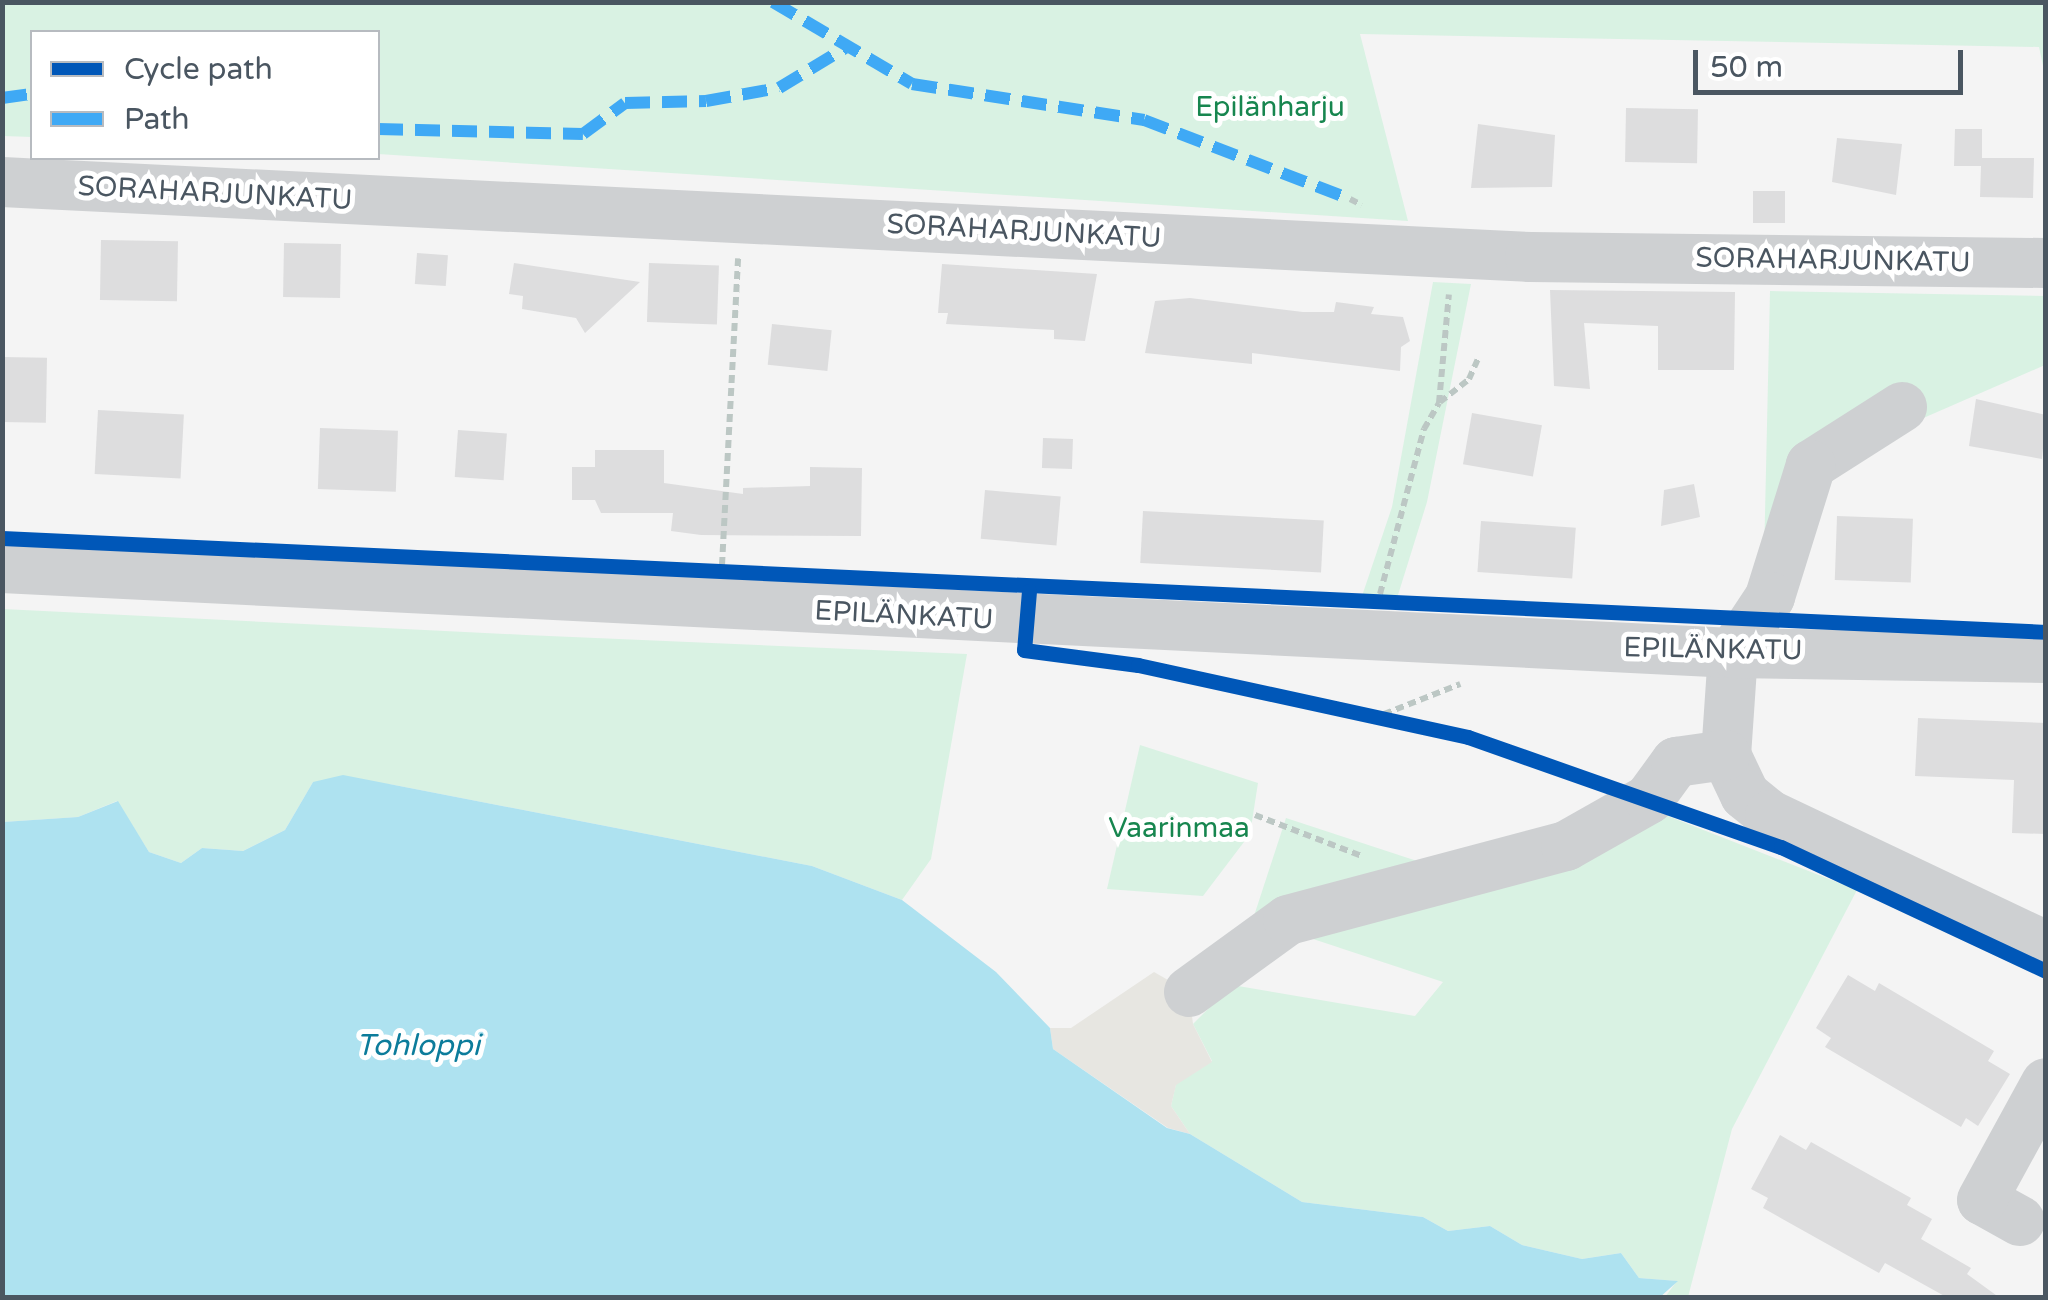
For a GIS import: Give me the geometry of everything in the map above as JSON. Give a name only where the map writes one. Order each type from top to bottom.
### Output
[{"type":"street","name":"SORAHARJUNKATU","points":[[2,182],[1457,253],[2046,262]]},
{"type":"street","points":[[1902,407],[1811,465],[1770,597],[1734,653],[1726,754],[1745,795],[1770,816],[2046,946]]},
{"type":"street","name":"EPILÄNKATU","points":[[2,568],[1734,653],[2046,658]]},
{"type":"street","points":[[1189,992],[1288,920],[1566,846],[1649,799],[1676,762],[1726,754]]},
{"type":"street","points":[[2020,1221],[1982,1200],[2046,1083]]},
{"type":"path","points":[[1440,402],[1457,253]]},
{"type":"path","points":[[721,577],[736,293]]},
{"type":"path","points":[[1376,606],[1424,430],[1440,402],[1469,379],[1478,359]]},
{"type":"path","points":[[701,576],[740,578]]},
{"type":"path","points":[[1357,606],[1396,607]]},
{"type":"path","points":[[1365,710],[1418,723]]},
{"type":"path","points":[[1255,816],[1372,859]]},
{"type":"green space","name":"Epilänharju","points":[[3,2],[2045,2],[2046,80],[2039,47],[1360,34],[1408,221],[380,154],[380,30],[30,30],[30,137],[3,136]]},
{"type":"green space","points":[[1433,282],[1471,284],[1427,502],[1398,595],[1362,596],[1392,507]]},
{"type":"green space","points":[[1770,291],[2045,296],[2045,365],[1818,464],[1763,603]]},
{"type":"green space","points":[[3,609],[967,654],[931,859],[902,900],[812,866],[389,784],[313,782],[285,830],[243,851],[202,848],[181,863],[149,852],[117,801],[78,817],[3,822]]},
{"type":"green space","name":"Vaarinmaa","points":[[1140,745],[1258,783],[1250,834],[1203,896],[1107,889]]},
{"type":"green space","points":[[1655,811],[1857,890],[1732,1129],[1688,1297],[1665,1297],[1677,1281],[1639,1278],[1621,1253],[1582,1259],[1522,1245],[1490,1226],[1448,1231],[1423,1217],[1302,1202],[1190,1134],[1171,1106],[1176,1084],[1212,1061],[1193,1024],[1232,985],[1415,1016],[1443,982],[1253,919],[1286,818],[1478,881]]},
{"type":"sand","points":[[1154,972],[1189,992],[1193,1024],[1212,1062],[1176,1085],[1171,1106],[1190,1134],[1168,1128],[1053,1049],[1050,1028],[1071,1028]]},
{"type":"water","name":"Tohloppi","points":[[343,775],[812,866],[902,900],[996,972],[1050,1028],[1053,1049],[1167,1128],[1190,1134],[1302,1202],[1423,1217],[1448,1231],[1490,1226],[1522,1245],[1582,1259],[1621,1253],[1639,1278],[1678,1281],[1659,1298],[3,1297],[3,822],[78,817],[118,801],[149,852],[181,863],[202,848],[243,851],[285,830],[313,782]]},
{"type":"building","points":[[1626,108],[1698,109],[1697,163],[1625,162]]},
{"type":"building","points":[[1478,124],[1555,135],[1552,187],[1471,188]]},
{"type":"building","points":[[1955,129],[1982,129],[1982,158],[2034,158],[2033,198],[1980,197],[1981,166],[1954,166]]},
{"type":"building","points":[[1837,138],[1902,144],[1896,195],[1832,182]]},
{"type":"building","points":[[1753,191],[1785,191],[1785,223],[1753,223]]},
{"type":"building","points":[[101,240],[178,241],[177,301],[100,300]]},
{"type":"building","points":[[284,243],[341,244],[340,298],[283,297]]},
{"type":"building","points":[[417,253],[448,255],[446,286],[415,284]]},
{"type":"building","points":[[514,263],[640,282],[585,333],[576,318],[522,309],[523,296],[509,294]]},
{"type":"building","points":[[649,263],[719,265],[717,324],[647,322]]},
{"type":"building","points":[[942,264],[1097,274],[1085,341],[1054,339],[1054,330],[946,324],[948,313],[938,313]]},
{"type":"building","points":[[1550,290],[1735,292],[1734,370],[1658,370],[1658,326],[1584,323],[1590,389],[1554,386]]},
{"type":"building","points":[[1190,298],[1303,312],[1334,312],[1336,302],[1374,307],[1371,314],[1403,317],[1410,341],[1401,347],[1400,371],[1252,353],[1252,364],[1145,353],[1155,301]]},
{"type":"building","points":[[772,324],[832,330],[827,371],[768,365]]},
{"type":"building","points":[[2,357],[47,358],[46,423],[2,422]]},
{"type":"building","points":[[1976,399],[2046,415],[2042,459],[1969,446]]},
{"type":"building","points":[[98,410],[184,415],[181,478],[95,474]]},
{"type":"building","points":[[1472,413],[1542,425],[1533,477],[1463,464]]},
{"type":"building","points":[[320,428],[398,431],[396,492],[318,489]]},
{"type":"building","points":[[458,430],[507,433],[504,480],[455,477]]},
{"type":"building","points":[[1043,438],[1073,439],[1072,469],[1042,468]]},
{"type":"building","points":[[595,450],[664,450],[664,483],[743,494],[743,488],[810,486],[810,467],[862,468],[861,536],[701,535],[671,531],[673,513],[601,513],[595,500],[572,500],[572,467],[595,467]]},
{"type":"building","points":[[1694,484],[1700,517],[1661,526],[1664,490]]},
{"type":"building","points":[[985,490],[1061,497],[1056,545],[981,539]]},
{"type":"building","points":[[1143,511],[1324,520],[1321,572],[1140,563]]},
{"type":"building","points":[[1837,516],[1913,519],[1911,583],[1835,580]]},
{"type":"building","points":[[1481,521],[1576,528],[1572,579],[1477,572]]},
{"type":"building","points":[[1918,718],[2046,723],[2046,834],[2012,833],[2014,780],[1915,776]]},
{"type":"building","points":[[1848,975],[1875,991],[1879,983],[1994,1051],[1988,1061],[2010,1074],[1978,1126],[1966,1118],[1961,1127],[1825,1047],[1831,1038],[1816,1028]]},
{"type":"building","points":[[1780,1135],[1806,1150],[1811,1142],[1911,1198],[1907,1205],[1932,1219],[1921,1239],[1971,1268],[1967,1274],[2000,1298],[1948,1298],[1885,1263],[1879,1273],[1763,1208],[1768,1198],[1751,1189]]},
{"type":"marked path","points":[[773,2],[912,84],[1144,120],[1350,199]]},
{"type":"marked path","points":[[380,129],[583,134],[625,103],[706,101],[779,88],[845,48]]},
{"type":"marked path","points":[[2,98],[30,94]]},
{"type":"cycle path","points":[[2,538],[2046,632]]},
{"type":"cycle path","points":[[1029,591],[1024,650],[1138,665],[1468,737],[1781,847],[2046,971]]}]
